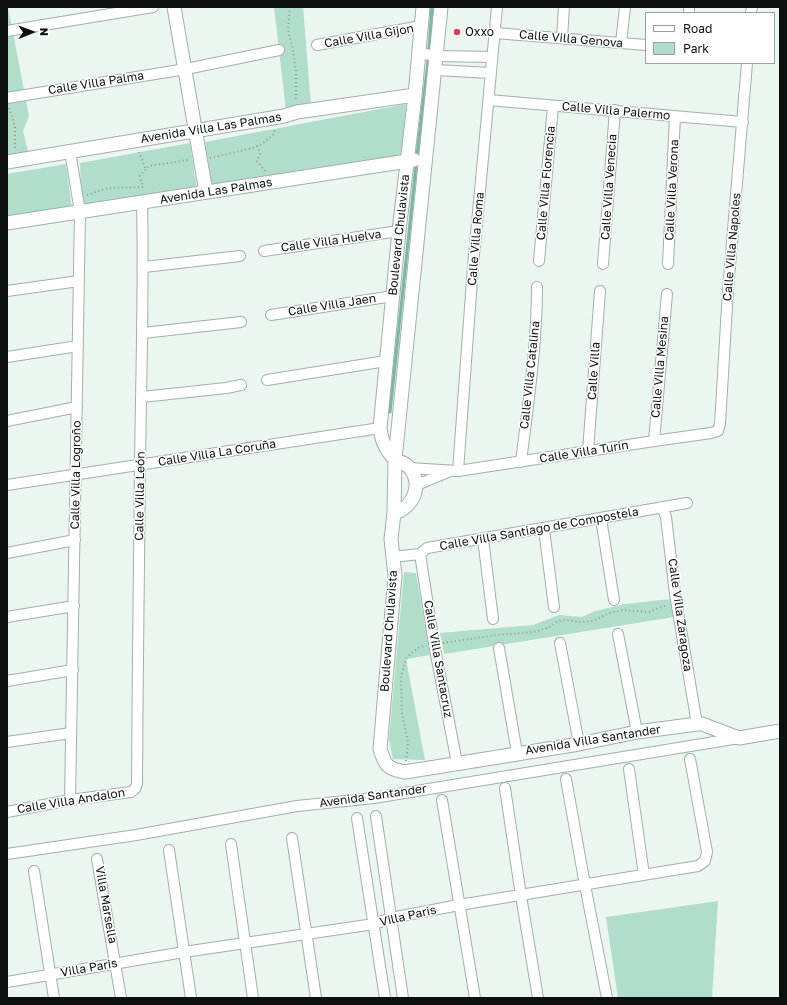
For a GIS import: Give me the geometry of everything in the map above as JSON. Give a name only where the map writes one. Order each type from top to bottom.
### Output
[{"type":"street","points":[[7,31],[153,7]]},
{"type":"street","points":[[174,7],[186,69],[199,158],[206,192]]},
{"type":"street","name":"Boulevard Chulavista","points":[[409,468],[402,462],[394,459],[382,438],[380,428],[399,231],[415,95],[422,7]]},
{"type":"street","name":"Boulevard Chulavista","points":[[380,749],[395,576],[391,539],[394,513],[394,459],[436,70],[441,7]]},
{"type":"street","name":"Calle Villa Roma","points":[[454,471],[497,7]]},
{"type":"street","points":[[562,38],[564,7]]},
{"type":"street","points":[[621,43],[625,7]]},
{"type":"street","name":"Calle Villa Gijon","points":[[317,45],[421,26]]},
{"type":"street","name":"Calle Villa Genova","points":[[495,33],[645,46]]},
{"type":"street","name":"Calle Villa Palma","points":[[8,103],[279,50]]},
{"type":"street","points":[[419,53],[437,56],[492,57]]},
{"type":"street","name":"Calle Villa Napoles","points":[[718,431],[720,424],[728,290],[747,64]]},
{"type":"street","points":[[436,70],[491,73]]},
{"type":"street","name":"Avenida Villa Las Palmas","points":[[12,161],[297,112],[415,95]]},
{"type":"street","name":"Calle Villa Palermo","points":[[489,100],[742,122]]},
{"type":"street","name":"Calle Villa Florencia","points":[[539,261],[553,106]]},
{"type":"street","name":"Calle Villa Venecia","points":[[604,264],[615,110]]},
{"type":"street","name":"Calle Villa Verona","points":[[668,264],[675,116]]},
{"type":"street","name":"Calle Villa Logroño","points":[[70,151],[79,206],[70,800]]},
{"type":"street","name":"Avenida Las Palmas","points":[[7,224],[79,206],[142,202],[426,158]]},
{"type":"street","name":"Calle Villa León","points":[[135,789],[137,784],[140,465],[144,267],[142,202]]},
{"type":"street","name":"Calle Villa Huelva","points":[[264,251],[399,231]]},
{"type":"street","points":[[144,267],[240,256]]},
{"type":"street","points":[[7,291],[79,280]]},
{"type":"street","name":"Calle Villa Catalina","points":[[521,462],[533,359],[537,311],[537,287]]},
{"type":"street","name":"Calle Villa","points":[[588,451],[600,291]]},
{"type":"street","name":"Calle Villa Mesina","points":[[654,441],[667,294]]},
{"type":"street","name":"Calle Villa Jaen","points":[[271,315],[393,296]]},
{"type":"street","points":[[143,333],[241,322]]},
{"type":"street","points":[[7,357],[78,346]]},
{"type":"street","points":[[267,380],[386,361]]},
{"type":"street","points":[[142,397],[241,385]]},
{"type":"street","points":[[7,421],[77,407]]},
{"type":"street","name":"Calle Villa La Coruña","points":[[7,485],[380,428]]},
{"type":"street","name":"Calle Villa Turin","points":[[409,468],[454,471],[718,431]]},
{"type":"street","points":[[394,513],[401,511],[409,505],[414,496],[416,485],[414,476],[409,468]]},
{"type":"street","name":"Calle Villa Turin","points":[[416,485],[454,471]]},
{"type":"street","name":"Calle Villa Santiago de Compostela","points":[[392,557],[420,554],[427,548],[688,503]]},
{"type":"street","name":"Calle Villa Zaragoza","points":[[662,507],[666,516],[675,594],[697,724]]},
{"type":"street","points":[[602,519],[614,600]]},
{"type":"street","points":[[544,529],[554,607]]},
{"type":"street","points":[[483,539],[494,619]]},
{"type":"street","points":[[7,553],[75,540]]},
{"type":"street","name":"Calle Villa Santacruz","points":[[420,554],[434,644],[457,763]]},
{"type":"street","points":[[7,617],[74,606]]},
{"type":"street","points":[[618,634],[637,732]]},
{"type":"street","points":[[560,643],[579,744]]},
{"type":"street","points":[[499,648],[517,753]]},
{"type":"street","points":[[7,680],[72,670]]},
{"type":"street","name":"Avenida Villa Santander","points":[[405,772],[579,744],[637,732],[697,724],[702,724],[740,738]]},
{"type":"street","points":[[740,738],[780,730]]},
{"type":"street","points":[[7,742],[72,733]]},
{"type":"street","name":"Avenida Santander","points":[[7,854],[136,835],[297,806],[374,798],[740,738]]},
{"type":"street","name":"Avenida Santander","points":[[380,749],[385,764],[393,770],[405,772]]},
{"type":"street","name":"Villa Paris","points":[[7,982],[184,952],[374,924],[391,918],[459,905],[698,866],[705,861],[707,852],[690,759]]},
{"type":"street","points":[[629,769],[644,875]]},
{"type":"street","points":[[566,779],[607,998]]},
{"type":"street","points":[[505,788],[538,998]]},
{"type":"street","name":"Calle Villa Andalon","points":[[7,812],[70,800],[131,792],[135,789]]},
{"type":"street","points":[[442,800],[475,998]]},
{"type":"street","points":[[376,816],[403,998]]},
{"type":"street","points":[[357,818],[385,998]]},
{"type":"street","points":[[292,838],[316,998]]},
{"type":"street","points":[[230,844],[253,998]]},
{"type":"street","points":[[169,850],[191,998]]},
{"type":"street","name":"Villa Marsella","points":[[97,859],[121,998]]},
{"type":"street","points":[[34,871],[54,998]]},
{"type":"path","points":[[290,7],[288,30],[296,71],[297,112]]},
{"type":"path","points":[[8,103],[15,126],[12,161]]},
{"type":"path","points":[[79,206],[82,196],[108,188],[143,187],[140,176],[149,166],[218,156],[262,144],[274,134],[275,117]]},
{"type":"path","points":[[139,140],[140,154],[146,170]]},
{"type":"path","points":[[257,146],[260,153],[257,161],[274,182]]},
{"type":"green space","points":[[7,7],[29,116],[23,131],[29,155],[7,158]]},
{"type":"green space","points":[[274,7],[303,7],[311,105],[286,111]]},
{"type":"green space","points":[[406,104],[401,156],[212,186],[205,142]]},
{"type":"green space","points":[[190,143],[197,190],[85,205],[81,192],[80,163]]},
{"type":"green space","points":[[66,164],[72,210],[7,219],[7,174]]},
{"type":"green space","points":[[404,572],[416,573],[430,655],[406,659],[425,760],[393,759],[389,739]]},
{"type":"green space","points":[[671,599],[674,617],[444,654],[440,633],[533,625],[559,615],[582,617],[595,611],[625,604]]},
{"type":"green space","points":[[718,901],[712,998],[618,998],[606,917]]},
{"type":"waterway","points":[[429,48],[432,7]]},
{"type":"waterway","points":[[417,155],[428,61]]},
{"type":"waterway","points":[[390,412],[416,166]]},
{"type":"place","name":"Oxxo","points":[[457,32]]}]
